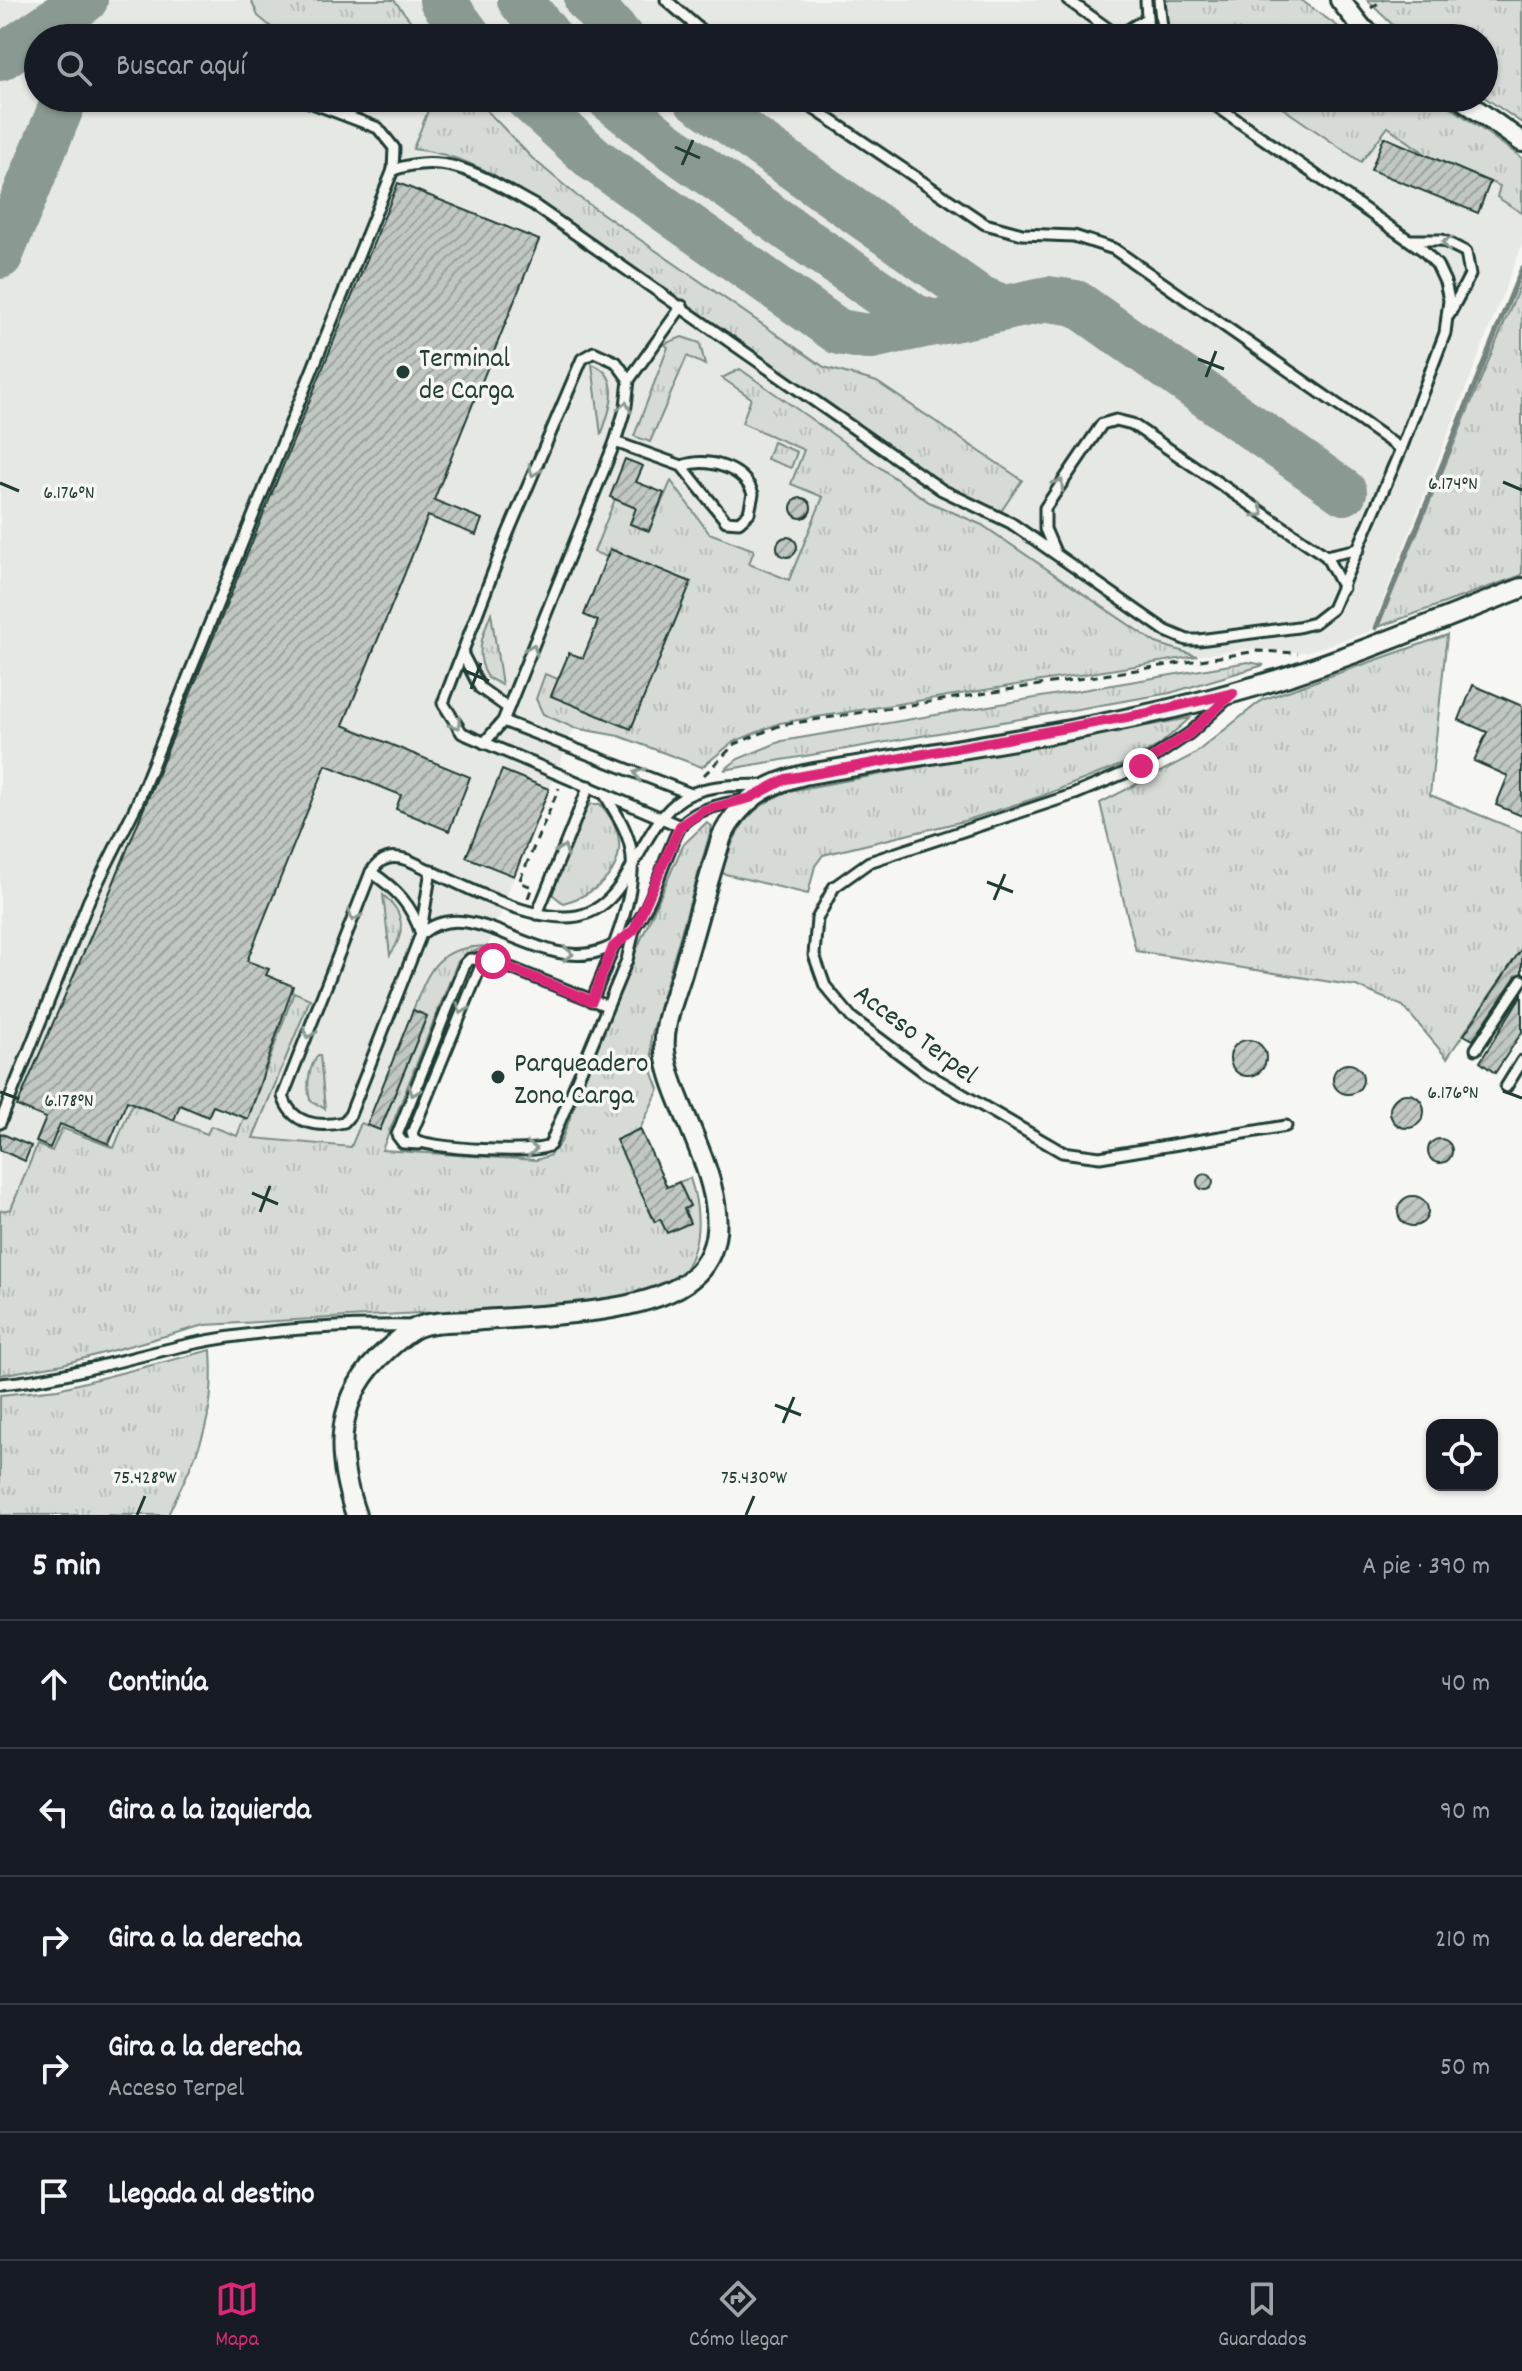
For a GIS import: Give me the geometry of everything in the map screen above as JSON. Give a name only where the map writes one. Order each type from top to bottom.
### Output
[{"type":"street","points":[[1323,0],[1356,24]]},
{"type":"street","points":[[1340,0],[1361,24]]},
{"type":"street","points":[[1480,112],[1522,142]]},
{"type":"street","points":[[356,1515],[348,1487],[342,1435],[352,1390],[367,1367],[421,1326],[637,1305],[675,1291],[695,1276],[704,1263],[716,1230],[717,1208],[702,1156],[672,1081],[664,1035],[722,836],[739,807],[750,798],[771,785],[804,775],[1143,714],[1233,693],[1313,667],[1522,588]]},
{"type":"lane","points":[[666,0],[694,24]]},
{"type":"lane","points":[[1068,0],[1101,24]]},
{"type":"lane","points":[[1146,0],[1147,24]]},
{"type":"lane","points":[[1159,0],[1162,24]]},
{"type":"lane","points":[[1138,24],[1147,18]]},
{"type":"lane","points":[[0,1123],[89,900],[136,806],[393,170],[394,148],[378,128],[336,112]]},
{"type":"lane","points":[[819,112],[985,224],[1022,234],[1074,236],[1114,249],[1401,449]]},
{"type":"lane","points":[[1225,112],[1409,240],[1437,265],[1449,300],[1448,318]]},
{"type":"lane","points":[[393,170],[415,162],[438,161],[466,169],[534,205],[942,490],[992,512],[1166,631],[1187,640],[1314,623],[1332,609],[1401,449],[1448,318],[1470,275],[1469,259],[1452,242],[1409,240]]},
{"type":"lane","points":[[484,743],[503,721],[615,442],[626,406],[629,380],[682,306]]},
{"type":"lane","points":[[629,380],[608,357],[594,352],[582,359],[443,703],[455,728],[680,826]]},
{"type":"lane","points":[[1056,555],[1045,529],[1048,500],[1102,424],[1116,420],[1132,424],[1326,556],[1343,588]]},
{"type":"lane","points":[[615,442],[682,466],[707,461],[738,474],[753,494],[749,513],[739,522],[726,521],[682,466]]},
{"type":"lane","points":[[1326,556],[1359,549]]},
{"type":"lane","points":[[462,653],[473,679],[487,696],[508,708]]},
{"type":"lane","name":"Acceso Terpel","points":[[1233,693],[1190,733],[1141,766],[1075,794],[869,862],[834,887],[817,919],[814,955],[825,986],[852,1018],[924,1072],[1062,1152],[1100,1157],[1286,1126]]},
{"type":"lane","points":[[503,721],[690,794]]},
{"type":"lane","points":[[431,870],[421,934],[350,1115],[344,1122],[316,1125],[293,1115],[283,1096],[371,872],[377,864],[391,856],[431,870],[537,914],[564,918],[589,915],[601,910],[660,818],[690,794],[713,787],[771,785]]},
{"type":"lane","points":[[537,914],[589,786]]},
{"type":"lane","points":[[592,1001],[613,947],[633,864],[623,824],[604,793]]},
{"type":"lane","points":[[607,1006],[488,960],[470,959],[465,964],[397,1135],[403,1143],[545,1149],[554,1140],[627,960],[634,930],[680,826],[704,810],[750,798]]},
{"type":"lane","points":[[371,872],[404,898],[413,911],[421,934]]},
{"type":"lane","points":[[421,934],[452,918],[567,955],[591,954],[613,947],[634,930]]},
{"type":"lane","points":[[427,1145],[417,1142],[412,1133],[478,967],[488,960]]},
{"type":"lane","points":[[1476,1049],[1522,980]]},
{"type":"lane","points":[[1506,1087],[1522,1061]]},
{"type":"lane","points":[[0,1384],[55,1379],[190,1344],[255,1333],[338,1325],[421,1326]]},
{"type":"path","points":[[1371,8],[1383,0]]},
{"type":"path","points":[[690,794],[712,764],[735,744],[781,725],[1258,651],[1306,654],[1313,667]]},
{"type":"path","points":[[523,910],[532,887],[519,882],[558,788],[571,793],[576,779]]},
{"type":"shaded area","points":[[0,0],[1221,0],[1244,24],[24,24],[24,112],[1365,112],[1427,155],[1500,186],[1498,197],[1522,213],[1522,245],[1371,631],[1306,652],[1245,649],[1128,665],[786,621],[665,647],[631,729],[582,709],[549,789],[501,770],[466,856],[514,876],[488,946],[445,954],[429,973],[449,981],[382,1151],[0,1222]]},
{"type":"green space","points":[[251,0],[394,0],[413,24],[267,24],[258,16]]},
{"type":"green space","points":[[1163,0],[1301,0],[1334,24],[1168,24]]},
{"type":"green space","points":[[1367,0],[1522,0],[1522,123],[1498,107],[1498,24],[1392,24]]},
{"type":"green space","points":[[428,112],[488,112],[532,158],[577,196],[824,367],[877,382],[1022,480],[1000,513],[947,488],[548,208],[467,162],[413,149]]},
{"type":"green space","points":[[1288,112],[1458,112],[1522,158],[1522,213],[1497,197],[1500,186],[1427,155],[1388,127],[1361,162]]},
{"type":"green space","points":[[1522,280],[1522,575],[1378,627]]},
{"type":"green space","points":[[682,337],[700,343],[705,365],[687,356],[650,442],[634,436],[668,347],[664,344]]},
{"type":"green space","points":[[592,364],[602,370],[611,385],[611,405],[601,435]]},
{"type":"green space","points":[[740,369],[929,502],[982,525],[1156,643],[1197,656],[780,723],[733,742],[702,767],[619,736],[574,728],[543,714],[536,699],[545,674],[558,679],[552,696],[631,728],[690,582],[611,549],[607,557],[594,552],[615,499],[636,508],[630,524],[649,531],[671,481],[709,533],[754,550],[749,564],[789,580],[823,497],[791,484],[804,450],[742,423],[751,398],[722,378]]},
{"type":"green space","points":[[773,442],[797,452],[791,468],[767,459]]},
{"type":"green space","points":[[491,613],[502,685],[488,678],[481,661],[482,638]]},
{"type":"green space","points":[[1447,635],[1430,795],[1522,832],[1522,948],[1447,1058],[1403,1006],[1356,986],[1136,951],[1100,803],[1193,755],[1262,700]]},
{"type":"green space","points":[[1248,662],[1264,665],[1170,693],[724,770],[738,759],[782,741]]},
{"type":"green space","points":[[1190,718],[1158,746],[1126,763],[1039,797],[964,821],[823,855],[815,866],[808,894],[721,873],[744,823],[762,806],[789,791]]},
{"type":"green space","points":[[600,804],[612,820],[619,851],[615,865],[596,888],[563,903],[552,894],[553,886],[585,808]]},
{"type":"green space","points":[[706,823],[712,826],[651,1037],[653,1073],[659,1089],[640,1129],[617,1140],[654,1221],[690,1206],[679,1182],[690,1178],[695,1195],[697,1231],[688,1264],[678,1278],[646,1296],[597,1303],[205,1325],[63,1364],[0,1375],[0,1211],[11,1209],[37,1145],[52,1151],[62,1128],[114,1148],[132,1104],[207,1134],[211,1126],[237,1136],[244,1118],[248,1119],[294,992],[310,999],[253,1138],[351,1147],[361,1123],[380,1130],[427,1016],[413,1010],[431,971],[446,955],[457,950],[488,946],[465,955],[457,963],[382,1150],[536,1160],[549,1156],[561,1142],[612,1005],[683,845]]},
{"type":"green space","points":[[383,895],[396,908],[401,923],[399,939],[390,955]]},
{"type":"green space","points":[[318,1055],[325,1109],[310,1100],[309,1094],[310,1070]]},
{"type":"green space","points":[[211,1350],[208,1418],[196,1454],[168,1515],[0,1515],[0,1395],[58,1389]]},
{"type":"building","points":[[1384,137],[1490,182],[1478,213],[1371,170]]},
{"type":"building","points":[[398,183],[539,240],[434,500],[482,519],[476,535],[428,516],[343,725],[470,777],[449,831],[396,809],[401,795],[326,765],[247,961],[269,969],[266,975],[293,986],[248,1119],[213,1106],[208,1117],[180,1105],[174,1120],[127,1101],[109,1144],[60,1124],[50,1148],[36,1142],[46,1118],[17,1106],[109,894]]},
{"type":"building","points":[[625,459],[643,466],[636,482],[664,493],[649,531],[630,524],[636,508],[610,497]]},
{"type":"building","points":[[801,498],[808,501],[811,508],[808,515],[801,518],[794,515],[791,508],[794,501]]},
{"type":"building","points":[[787,537],[794,540],[797,547],[794,554],[787,557],[780,554],[777,547],[780,540]]},
{"type":"building","points":[[610,549],[691,582],[631,729],[551,696],[569,653],[583,658],[598,621],[584,615]]},
{"type":"building","points":[[1473,685],[1522,706],[1522,816],[1496,805],[1508,776],[1474,761],[1487,732],[1459,720]]},
{"type":"building","points":[[502,770],[549,789],[514,876],[466,857]]},
{"type":"building","points":[[1522,948],[1522,973],[1516,976],[1473,1040],[1464,1035]]},
{"type":"building","points":[[1522,994],[1522,1032],[1495,1073],[1480,1062]]},
{"type":"building","points":[[413,1010],[427,1016],[380,1130],[367,1125]]},
{"type":"building","points":[[1248,1040],[1261,1045],[1266,1058],[1261,1071],[1248,1076],[1235,1071],[1230,1058],[1235,1045]]},
{"type":"building","points":[[1348,1064],[1359,1068],[1363,1079],[1359,1090],[1348,1094],[1337,1090],[1333,1079],[1337,1068]]},
{"type":"building","points":[[1407,1094],[1419,1099],[1424,1111],[1419,1123],[1407,1128],[1395,1123],[1390,1111],[1395,1099]]},
{"type":"building","points":[[640,1129],[667,1187],[679,1182],[690,1206],[684,1209],[690,1223],[667,1233],[660,1219],[655,1222],[616,1140]]},
{"type":"building","points":[[0,1133],[31,1146],[25,1161],[0,1150]]},
{"type":"building","points":[[1440,1139],[1448,1143],[1452,1151],[1448,1159],[1440,1163],[1432,1159],[1428,1151],[1432,1143]]},
{"type":"building","points":[[1205,1174],[1213,1182],[1205,1190],[1197,1182]]},
{"type":"building","points":[[1413,1196],[1424,1200],[1428,1211],[1424,1222],[1413,1226],[1402,1222],[1398,1211],[1402,1200]]},
{"type":"waterway","points":[[1376,628],[1522,268]]},
{"type":"taxiway","points":[[50,24],[85,0]]},
{"type":"taxiway","points":[[442,0],[460,24]]},
{"type":"taxiway","points":[[520,0],[539,24]]},
{"type":"taxiway","points":[[587,0],[608,24]]},
{"type":"taxiway","points":[[0,58],[24,42]]},
{"type":"taxiway","points":[[0,256],[59,112]]},
{"type":"taxiway","points":[[542,112],[594,159],[839,332],[867,337],[1048,299],[1076,303],[1344,492]]},
{"type":"taxiway","points":[[626,112],[660,139],[915,317],[935,323]]},
{"type":"taxiway","points":[[715,112],[979,298],[1002,307]]},
{"type":"place","name":"Terminal de Carga","points":[[403,372]]},
{"type":"place","name":"Parqueadero Zona Carga","points":[[498,1077]]},
{"type":"route","points":[[493,961],[592,1001],[613,947],[634,930],[642,916],[680,826],[704,810],[750,798],[786,779],[1143,714],[1233,693],[1190,733],[1141,766]]}]
